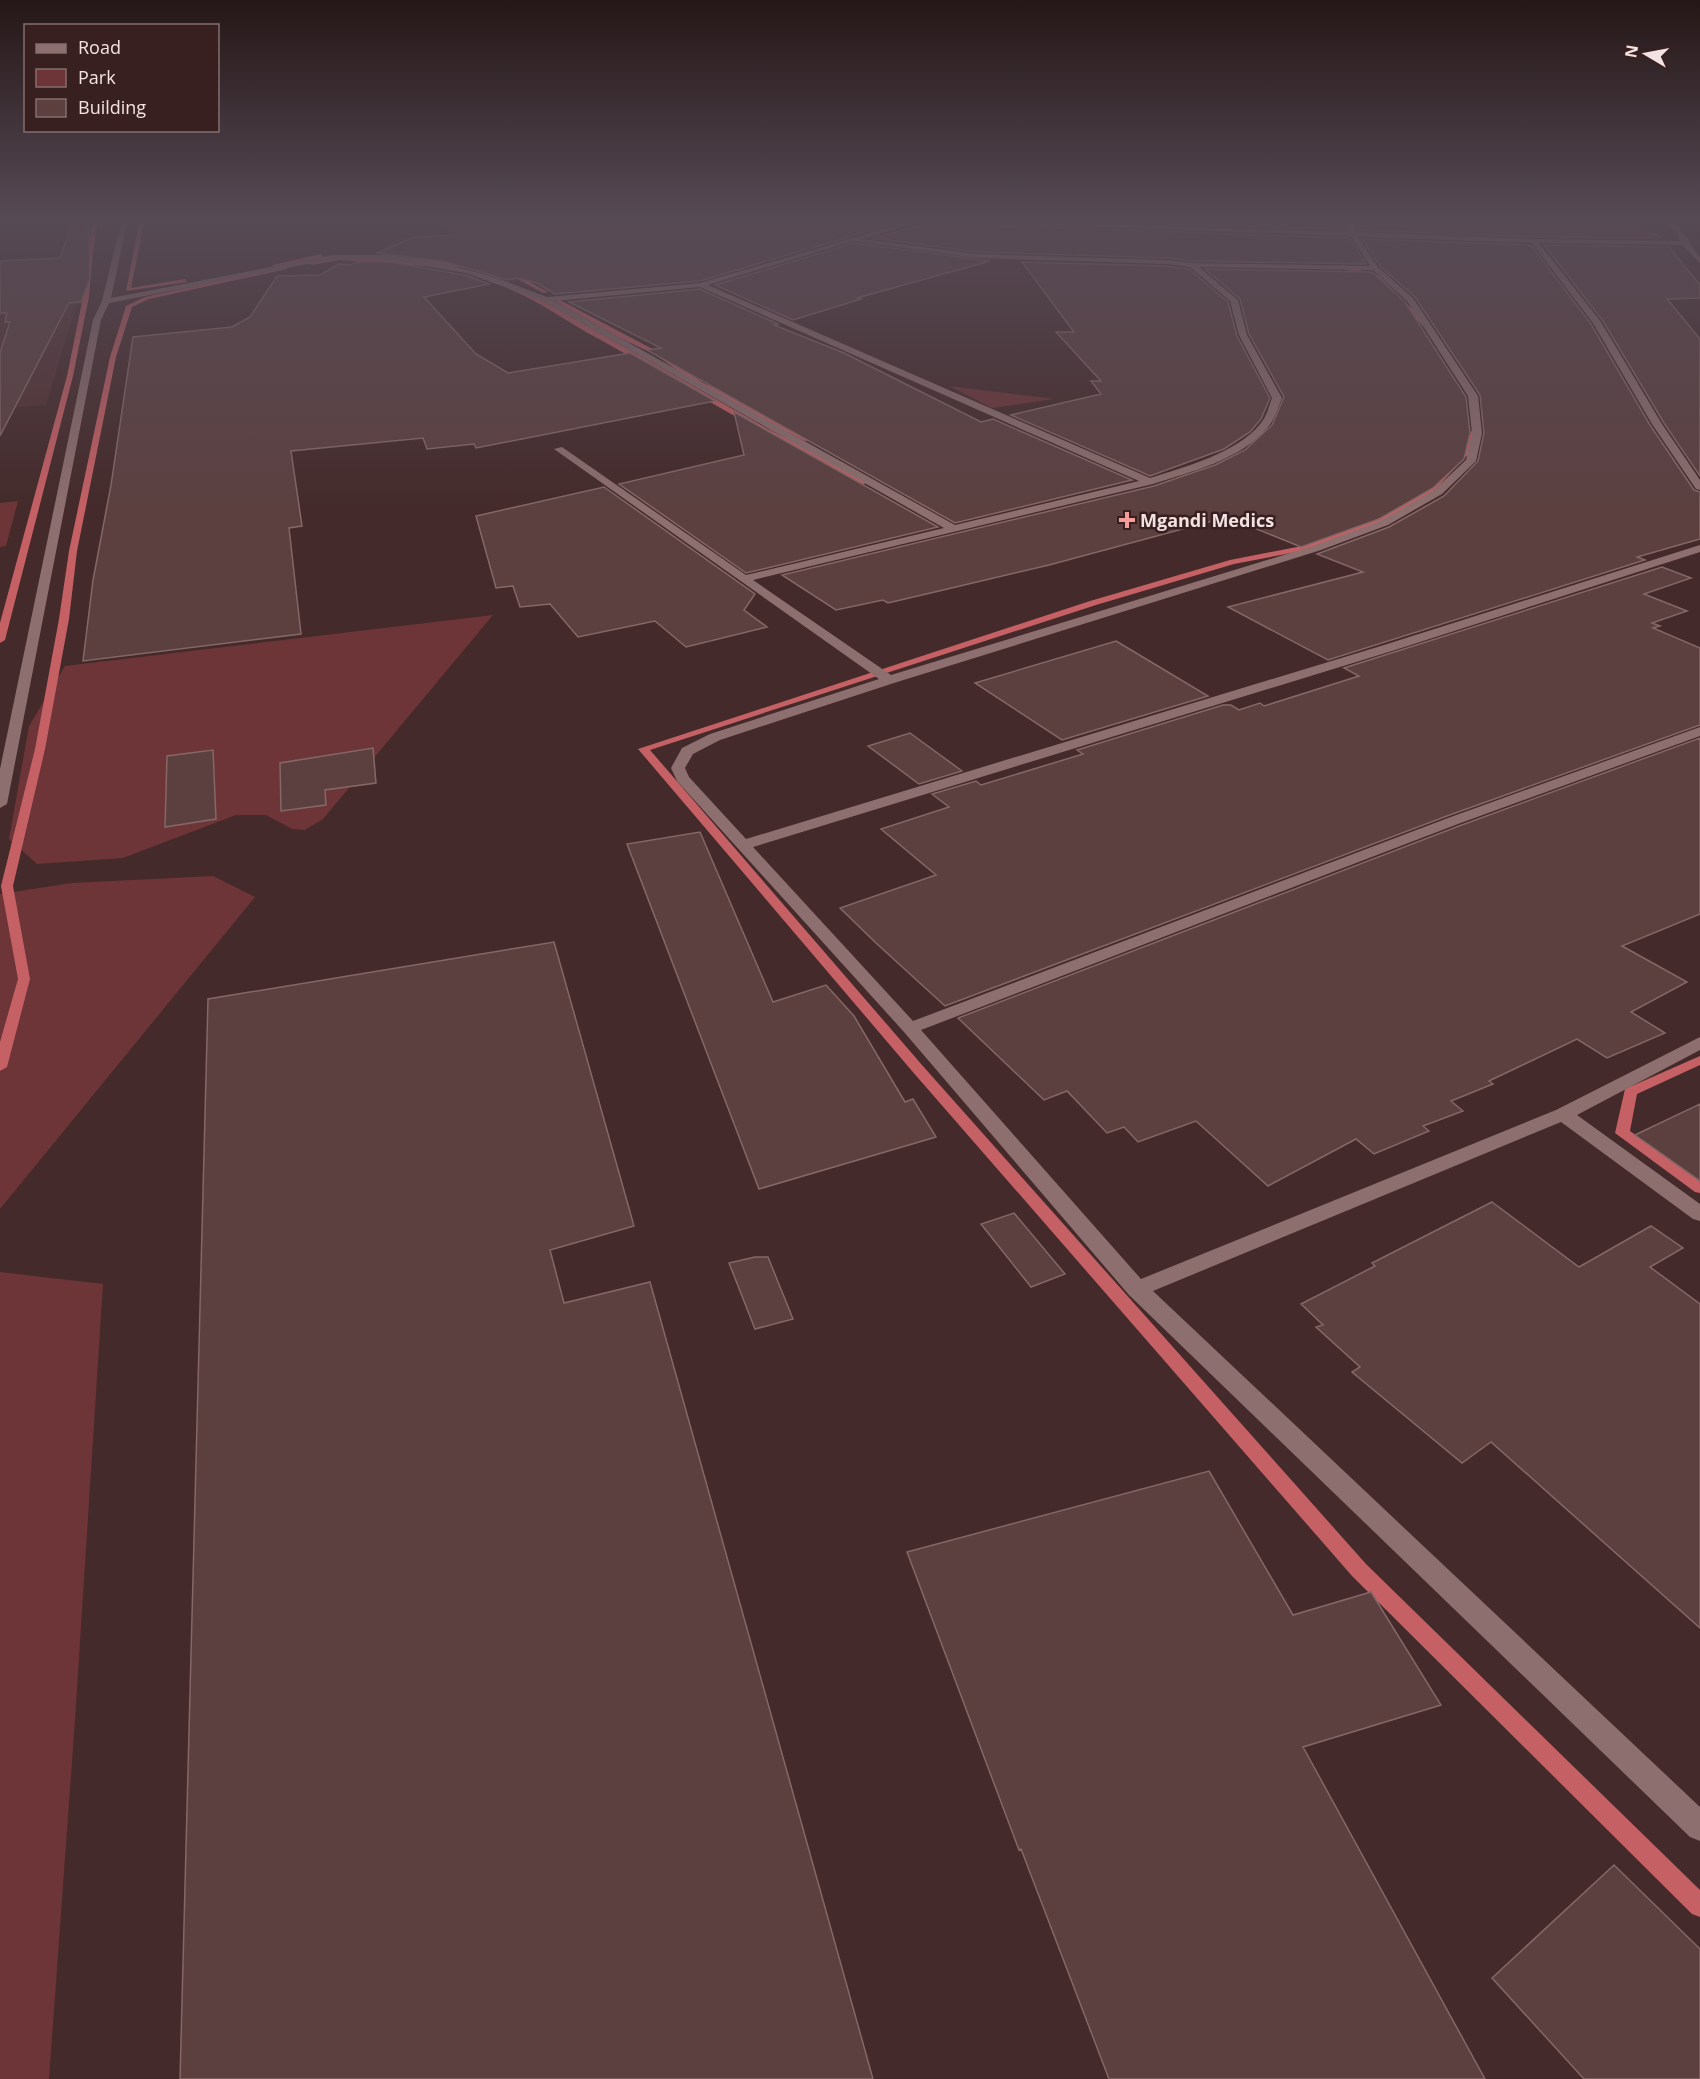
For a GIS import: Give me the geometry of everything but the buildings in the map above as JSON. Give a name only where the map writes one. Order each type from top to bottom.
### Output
[{"type":"street","points":[[0,804],[99,315]]},
{"type":"street","points":[[574,315],[952,528]]},
{"type":"street","points":[[769,315],[1149,482]]},
{"type":"street","points":[[746,578],[1149,482],[1198,466],[1250,439],[1264,427],[1277,398],[1244,335],[1238,315]]},
{"type":"street","points":[[1420,315],[1473,396],[1477,433],[1472,461],[1438,492],[1384,523],[1317,548],[889,680],[715,737],[687,752],[678,768],[682,778],[910,1028],[1137,1289],[1700,1827]]},
{"type":"street","points":[[1592,315],[1657,424],[1700,487]]},
{"type":"street","points":[[559,449],[889,680]]},
{"type":"street","points":[[744,845],[1377,652],[1700,548]]},
{"type":"street","points":[[910,1028],[1453,821],[1700,731]]},
{"type":"street","points":[[1137,1289],[1563,1114],[1700,1043]]},
{"type":"street","points":[[1563,1114],[1700,1214]]},
{"type":"shaded area","points":[[0,315],[73,315],[46,405],[0,409]]},
{"type":"green space","points":[[949,386],[1054,399],[992,408]]},
{"type":"green space","points":[[18,501],[6,546],[0,547],[0,503]]},
{"type":"green space","points":[[493,615],[323,819],[305,830],[292,829],[266,815],[236,815],[123,858],[37,864],[9,839],[29,726],[65,666]]},
{"type":"green space","points":[[213,876],[255,897],[0,1209],[0,894],[72,883]]},
{"type":"green space","points":[[0,1272],[103,1284],[49,2079],[0,2079]]},
{"type":"waterway","points":[[0,640],[70,376],[82,315]]},
{"type":"waterway","points":[[0,1067],[24,979],[7,886],[40,749],[64,619],[73,551],[113,357],[126,315]]},
{"type":"waterway","points":[[562,315],[764,430],[866,482]]},
{"type":"waterway","points":[[583,315],[656,353],[701,384],[808,439]]},
{"type":"waterway","points":[[1415,315],[1425,325]]},
{"type":"waterway","points":[[1474,433],[1472,445],[1425,495],[1394,514],[1350,531],[1299,549],[1233,562],[1093,603],[643,749],[917,1068],[1359,1570],[1700,1906]]},
{"type":"waterway","points":[[1700,1060],[1630,1092],[1622,1133],[1700,1188]]},
{"type":"place","name":"Mgandi Medics","points":[[1127,520]]}]
